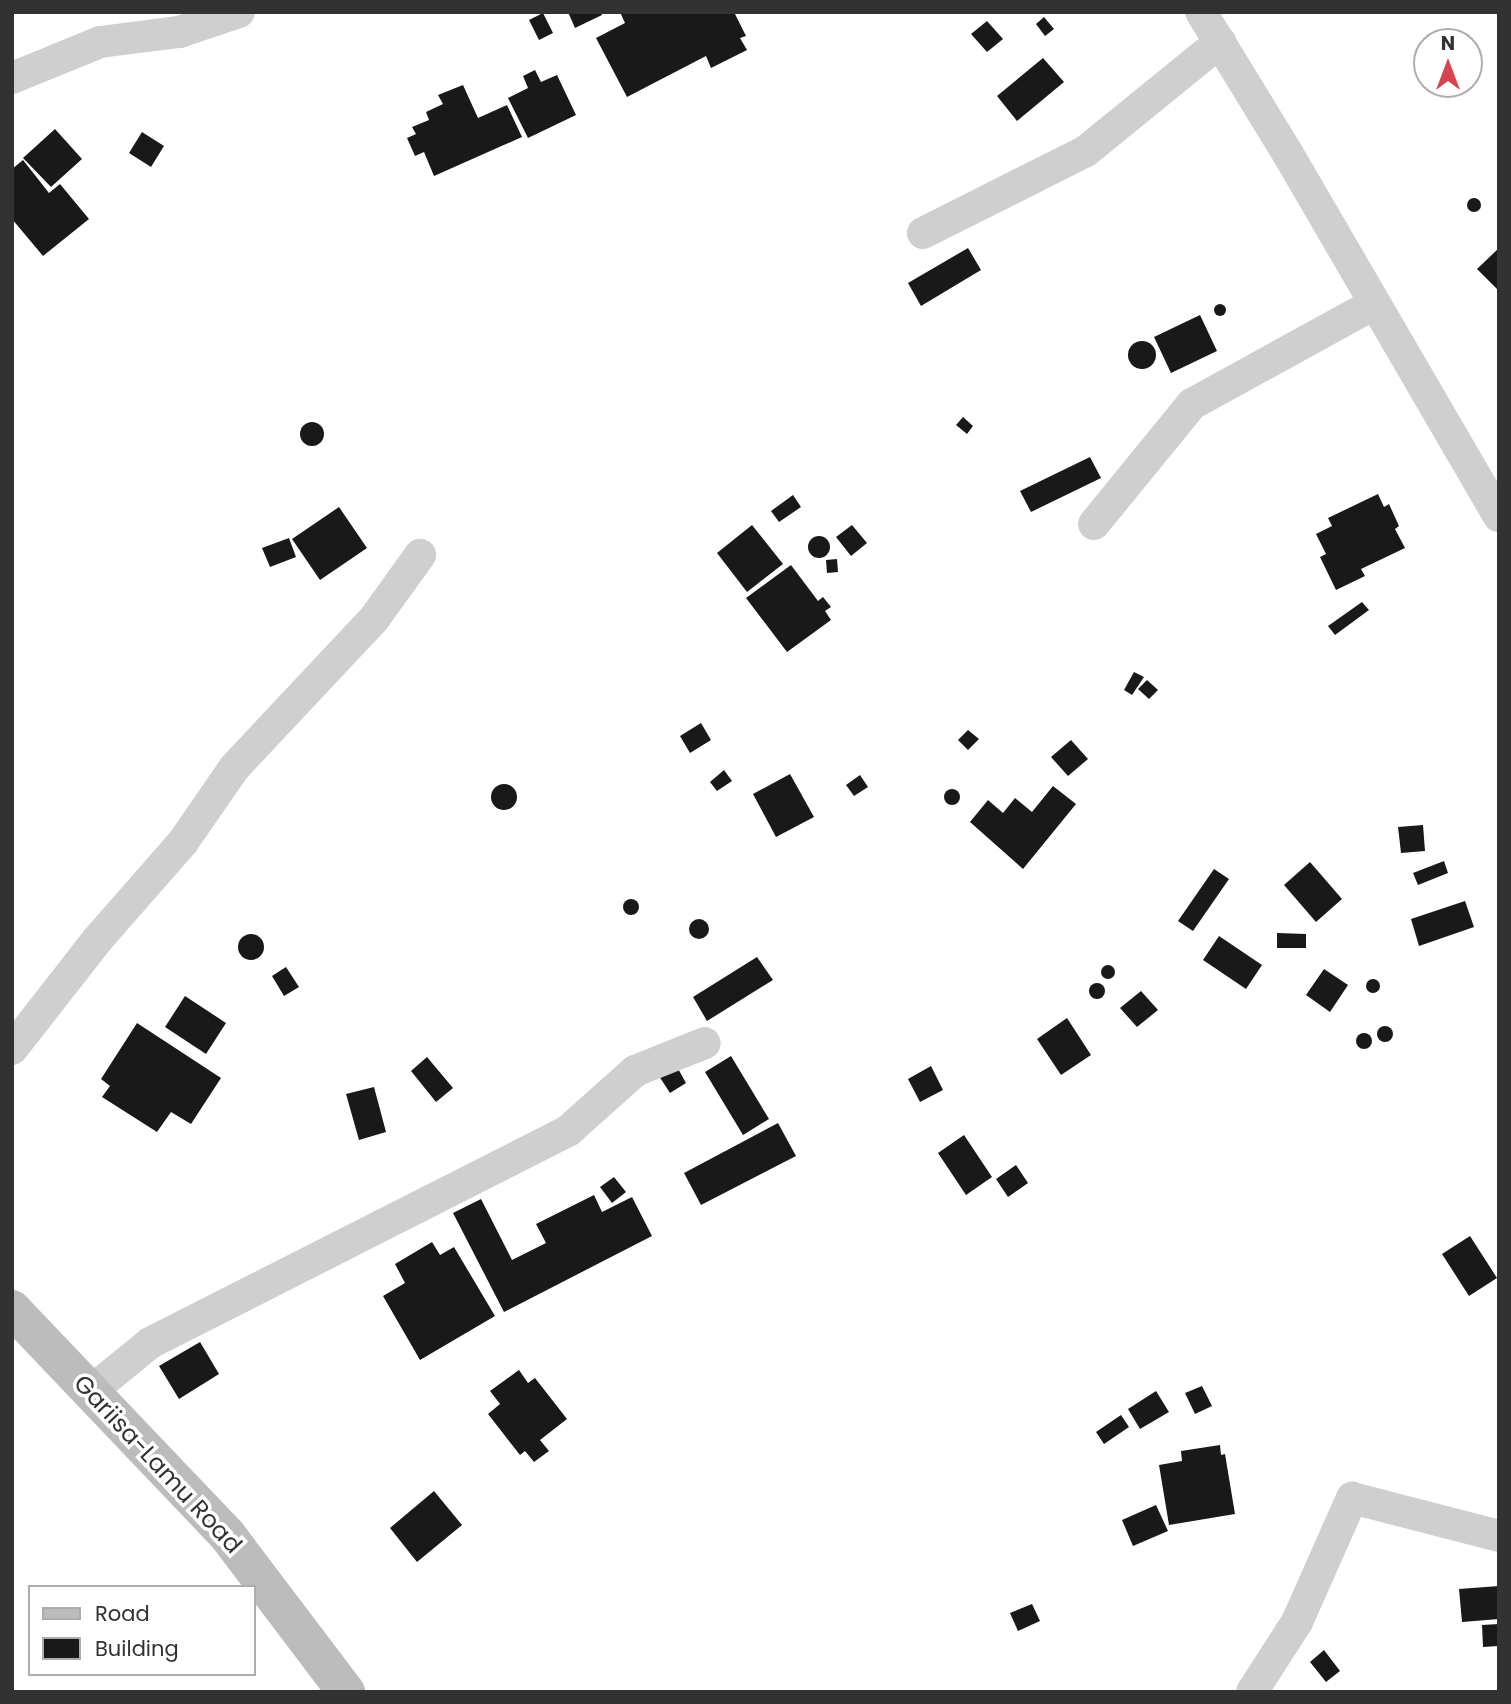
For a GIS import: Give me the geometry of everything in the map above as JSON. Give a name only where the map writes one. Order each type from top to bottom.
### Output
[{"type":"street","points":[[12,78],[100,42],[178,32],[239,12]]},
{"type":"street","points":[[1201,12],[1499,516]]},
{"type":"street","points":[[923,233],[1086,151],[1220,42]]},
{"type":"street","points":[[1094,524],[1192,404],[1374,304]]},
{"type":"street","points":[[12,1049],[98,939],[183,842],[234,768],[374,619],[420,555]]},
{"type":"street","points":[[90,1392],[150,1343],[568,1131],[635,1071],[705,1043]]},
{"type":"street","name":"Gariisa-Lamu Road","points":[[12,1309],[228,1536],[346,1692]]},
{"type":"street","points":[[1252,1692],[1297,1622],[1352,1498],[1499,1536]]},
{"type":"building","points":[[568,12],[601,12],[602,15],[575,28]]},
{"type":"building","points":[[620,12],[734,12],[746,36],[740,38],[747,50],[711,68],[706,56],[627,97],[596,38],[625,23]]},
{"type":"building","points":[[543,13],[553,33],[539,40],[529,20]]},
{"type":"building","points":[[1044,17],[1054,29],[1045,36],[1036,24]]},
{"type":"building","points":[[987,21],[1003,39],[987,52],[971,34]]},
{"type":"building","points":[[1043,58],[1064,82],[1017,121],[997,96]]},
{"type":"building","points":[[535,70],[541,82],[557,75],[576,115],[528,138],[508,98],[528,88],[523,76]]},
{"type":"building","points":[[463,85],[478,118],[507,105],[522,137],[434,176],[424,152],[415,156],[407,138],[416,134],[412,127],[429,120],[426,112],[443,104],[438,95]]},
{"type":"building","points":[[55,129],[82,159],[51,187],[23,158]]},
{"type":"building","points":[[142,132],[164,146],[151,167],[129,153]]},
{"type":"building","points":[[23,160],[49,193],[60,184],[89,219],[43,256],[12,219],[12,169]]},
{"type":"building","points":[[1471,198],[1477,198],[1481,205],[1477,212],[1471,212],[1467,208],[1467,202]]},
{"type":"building","points":[[968,248],[981,270],[921,306],[908,283]]},
{"type":"building","points":[[1499,248],[1499,291],[1477,269]]},
{"type":"building","points":[[1220,304],[1226,310],[1220,316],[1214,310]]},
{"type":"building","points":[[1200,315],[1217,351],[1171,373],[1154,337]]},
{"type":"building","points":[[1142,341],[1152,345],[1156,355],[1152,365],[1142,369],[1132,365],[1128,355],[1132,345]]},
{"type":"building","points":[[963,417],[973,426],[967,434],[956,425]]},
{"type":"building","points":[[312,422],[323,429],[324,434],[317,445],[312,446],[301,439],[300,434],[307,423]]},
{"type":"building","points":[[1090,457],[1101,478],[1031,512],[1020,491]]},
{"type":"building","points":[[1378,494],[1384,507],[1389,504],[1399,526],[1395,529],[1405,548],[1361,569],[1365,576],[1336,590],[1320,557],[1326,554],[1316,534],[1332,526],[1328,518]]},
{"type":"building","points":[[793,495],[801,507],[779,522],[771,511]]},
{"type":"building","points":[[339,507],[367,548],[320,580],[292,539]]},
{"type":"building","points":[[752,525],[783,564],[747,592],[717,553]]},
{"type":"building","points":[[852,525],[867,543],[851,556],[836,537]]},
{"type":"building","points":[[819,536],[827,539],[830,547],[827,555],[819,558],[811,555],[808,547],[811,539]]},
{"type":"building","points":[[289,538],[296,557],[270,567],[262,548]]},
{"type":"building","points":[[837,559],[838,572],[827,573],[826,560]]},
{"type":"building","points":[[791,565],[818,601],[823,597],[831,607],[825,611],[831,620],[787,652],[746,598]]},
{"type":"building","points":[[1362,602],[1369,610],[1335,635],[1328,626]]},
{"type":"building","points":[[1134,672],[1144,677],[1132,695],[1124,690]]},
{"type":"building","points":[[1147,680],[1158,690],[1149,699],[1138,689]]},
{"type":"building","points":[[701,723],[711,740],[690,753],[680,736]]},
{"type":"building","points":[[968,730],[979,739],[968,750],[958,740]]},
{"type":"building","points":[[1071,740],[1088,759],[1068,776],[1051,757]]},
{"type":"building","points":[[724,770],[732,781],[717,791],[710,782]]},
{"type":"building","points":[[790,774],[814,817],[776,837],[753,794]]},
{"type":"building","points":[[860,775],[868,787],[854,796],[846,785]]},
{"type":"building","points":[[504,784],[513,788],[517,797],[513,806],[504,810],[495,806],[491,797],[495,788]]},
{"type":"building","points":[[1053,786],[1076,804],[1023,869],[970,822],[988,800],[1003,813],[1015,798],[1032,812]]},
{"type":"building","points":[[949,789],[955,789],[960,797],[958,803],[949,805],[944,800],[944,794]]},
{"type":"building","points":[[1423,825],[1425,851],[1401,853],[1398,827]]},
{"type":"building","points":[[1444,861],[1448,873],[1418,885],[1413,873]]},
{"type":"building","points":[[1310,862],[1342,899],[1316,922],[1284,885]]},
{"type":"building","points":[[1214,869],[1229,879],[1193,931],[1178,921]]},
{"type":"building","points":[[628,899],[634,899],[639,907],[637,913],[628,915],[623,910],[623,904]]},
{"type":"building","points":[[1465,901],[1474,927],[1419,946],[1411,919]]},
{"type":"building","points":[[699,919],[706,922],[709,929],[706,936],[699,939],[692,936],[689,929],[692,922]]},
{"type":"building","points":[[1277,933],[1306,934],[1306,948],[1277,948]]},
{"type":"building","points":[[251,934],[260,938],[264,947],[260,956],[251,960],[242,956],[238,947],[242,938]]},
{"type":"building","points":[[1219,936],[1262,965],[1246,989],[1203,960]]},
{"type":"building","points":[[757,957],[773,980],[707,1021],[693,997]]},
{"type":"building","points":[[1105,965],[1111,965],[1115,972],[1111,979],[1105,979],[1101,975],[1101,969]]},
{"type":"building","points":[[286,967],[299,987],[284,996],[272,976]]},
{"type":"building","points":[[1324,969],[1348,985],[1330,1012],[1306,995]]},
{"type":"building","points":[[1373,979],[1378,981],[1378,991],[1373,993],[1368,991],[1366,986],[1368,981]]},
{"type":"building","points":[[1094,983],[1100,983],[1105,991],[1103,997],[1094,999],[1089,994],[1089,988]]},
{"type":"building","points":[[1141,991],[1158,1010],[1137,1027],[1120,1008]]},
{"type":"building","points":[[185,996],[226,1023],[206,1054],[165,1027]]},
{"type":"building","points":[[1067,1018],[1091,1055],[1061,1075],[1037,1039]]},
{"type":"building","points":[[137,1023],[221,1078],[191,1124],[171,1112],[157,1132],[102,1097],[110,1086],[101,1079]]},
{"type":"building","points":[[1385,1026],[1393,1034],[1385,1042],[1377,1034]]},
{"type":"building","points":[[1361,1033],[1367,1033],[1372,1041],[1370,1047],[1361,1049],[1356,1044],[1356,1038]]},
{"type":"building","points":[[731,1056],[769,1119],[743,1135],[705,1072]]},
{"type":"building","points":[[427,1057],[453,1088],[436,1102],[411,1071]]},
{"type":"building","points":[[676,1065],[686,1083],[670,1093],[659,1076]]},
{"type":"building","points":[[931,1066],[943,1090],[920,1102],[908,1079]]},
{"type":"building","points":[[374,1087],[386,1132],[359,1140],[346,1094]]},
{"type":"building","points":[[778,1123],[796,1156],[701,1205],[684,1173]]},
{"type":"building","points":[[964,1135],[992,1177],[966,1195],[938,1153]]},
{"type":"building","points":[[1016,1165],[1028,1183],[1008,1197],[996,1179]]},
{"type":"building","points":[[614,1177],[626,1192],[612,1203],[600,1187]]},
{"type":"building","points":[[594,1195],[602,1212],[632,1197],[652,1236],[504,1312],[453,1213],[481,1199],[512,1260],[546,1243],[536,1224]]},
{"type":"building","points":[[1470,1236],[1497,1278],[1469,1296],[1442,1254]]},
{"type":"building","points":[[432,1242],[440,1255],[454,1247],[495,1316],[420,1360],[383,1296],[405,1283],[395,1264]]},
{"type":"building","points":[[200,1342],[219,1374],[179,1399],[159,1366]]},
{"type":"building","points":[[519,1370],[528,1383],[535,1378],[567,1419],[540,1440],[549,1451],[534,1462],[525,1451],[520,1455],[488,1414],[500,1404],[490,1391]]},
{"type":"building","points":[[1202,1386],[1212,1406],[1195,1414],[1185,1393]]},
{"type":"building","points":[[1156,1391],[1169,1412],[1140,1429],[1128,1409]]},
{"type":"building","points":[[1121,1415],[1129,1427],[1104,1444],[1096,1432]]},
{"type":"building","points":[[1220,1445],[1221,1455],[1225,1454],[1235,1514],[1169,1525],[1159,1465],[1182,1461],[1181,1451]]},
{"type":"building","points":[[434,1491],[462,1525],[417,1562],[390,1528]]},
{"type":"building","points":[[1156,1505],[1168,1531],[1133,1546],[1122,1520]]},
{"type":"building","points":[[1499,1586],[1499,1619],[1462,1622],[1459,1589]]},
{"type":"building","points":[[1032,1604],[1040,1621],[1018,1631],[1010,1613]]},
{"type":"building","points":[[1499,1624],[1499,1646],[1483,1647],[1482,1625]]},
{"type":"building","points":[[1324,1650],[1340,1671],[1326,1682],[1310,1662]]}]
